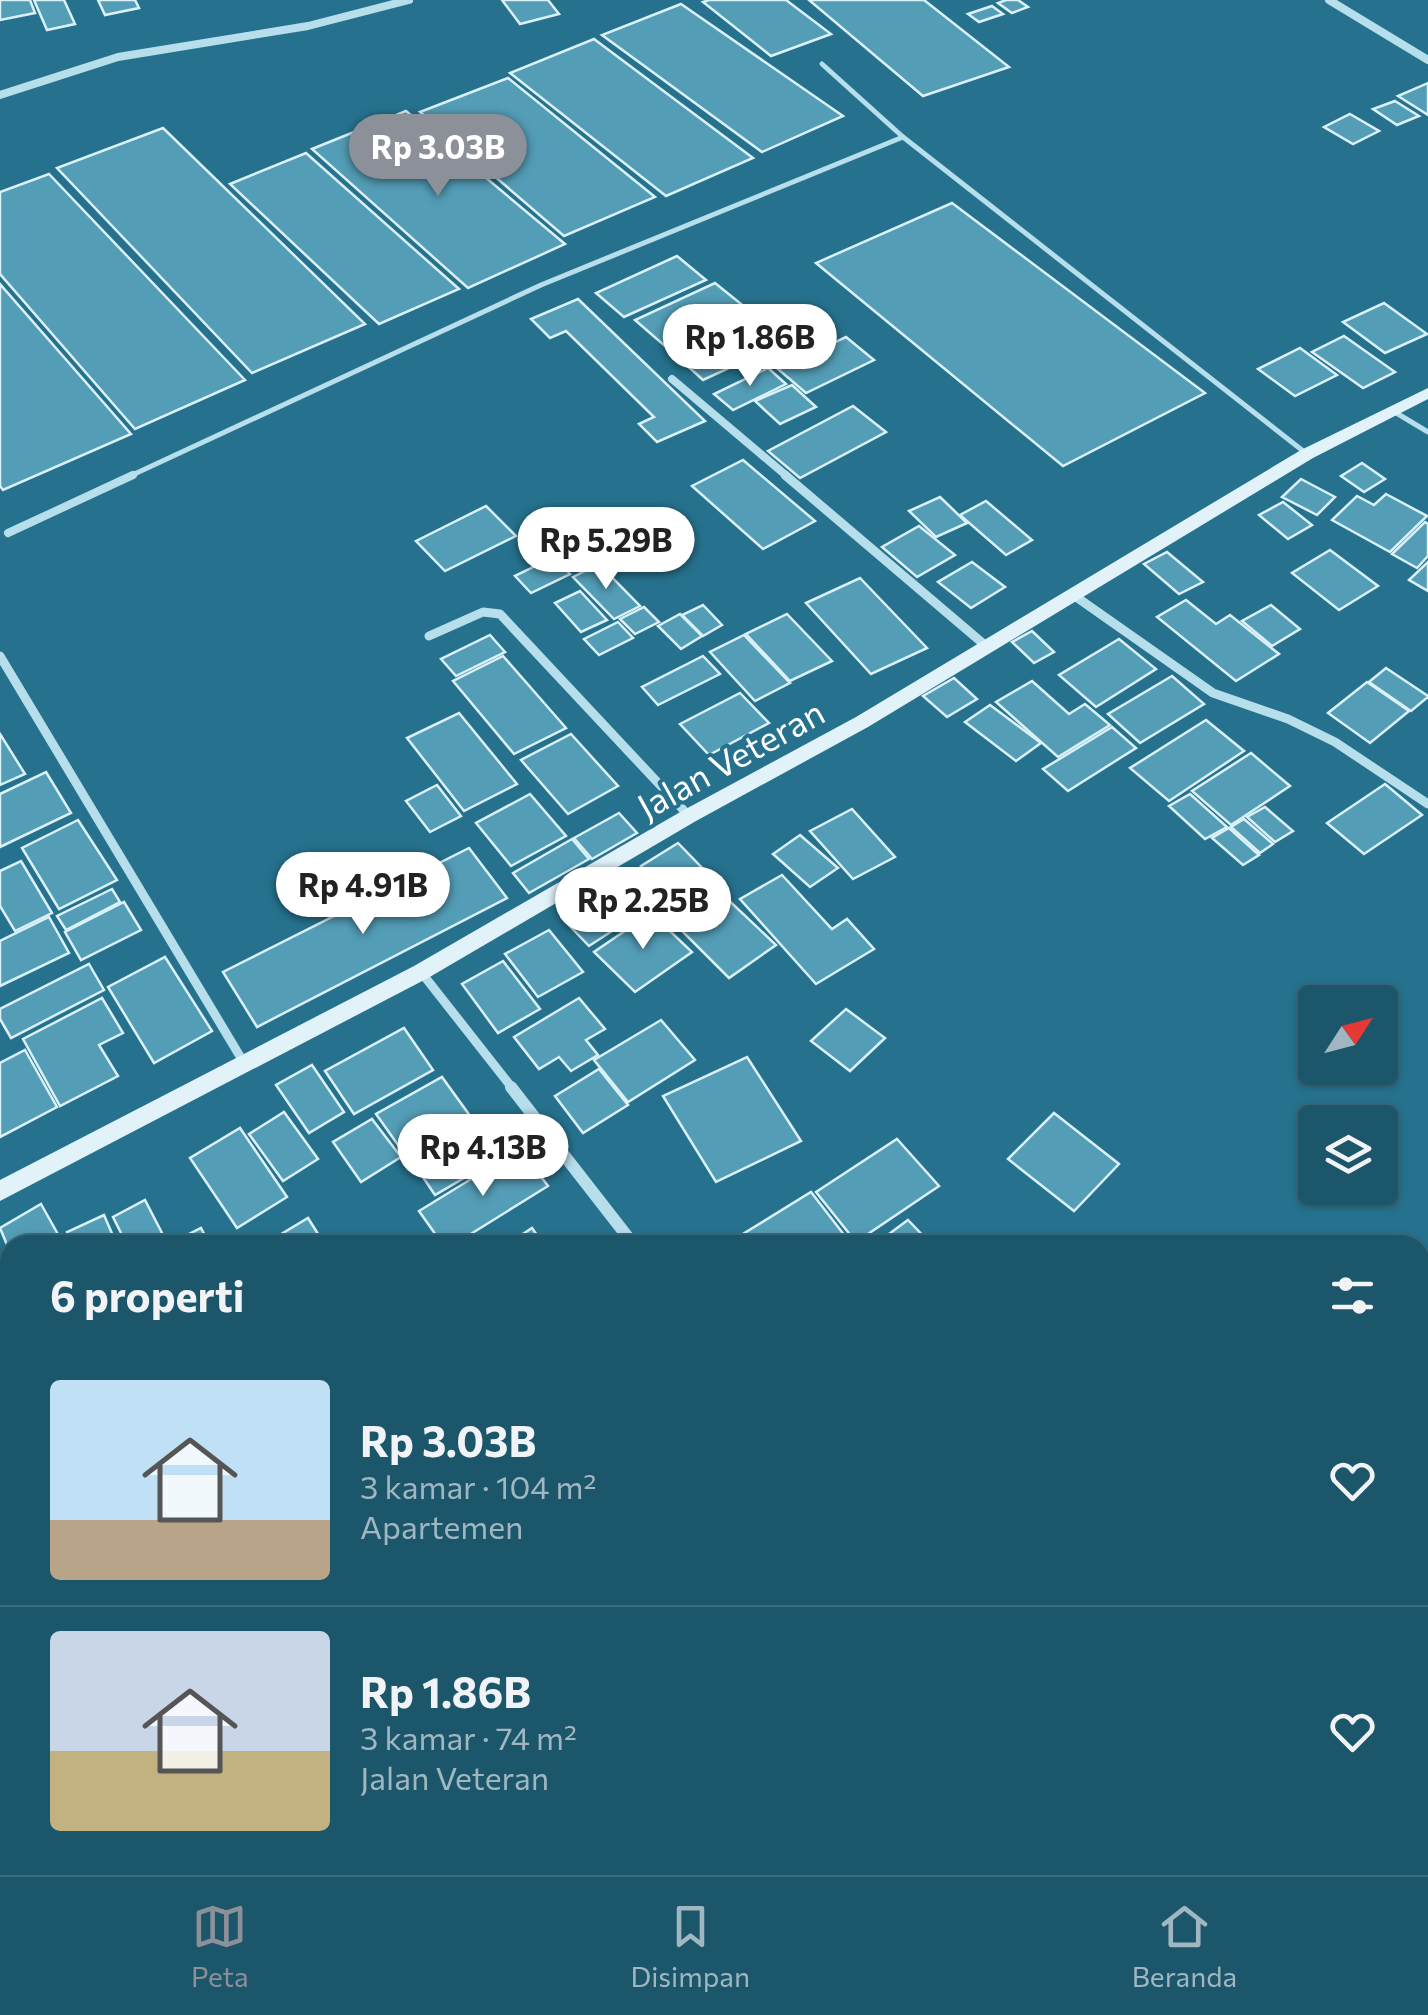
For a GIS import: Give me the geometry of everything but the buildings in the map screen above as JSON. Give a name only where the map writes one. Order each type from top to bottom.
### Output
[{"type":"main road","name":"Jalan Veteran","points":[[0,1191],[421,972],[690,816],[862,722],[1306,454],[1428,393]]},
{"type":"street","points":[[0,95],[118,57],[308,26],[409,0]]},
{"type":"street","points":[[1329,0],[1428,60]]},
{"type":"street","points":[[672,379],[986,646]]},
{"type":"street","points":[[1072,594],[1213,693],[1288,719],[1334,742],[1428,804]]},
{"type":"street","points":[[429,636],[483,612],[500,614],[690,816]]},
{"type":"street","points":[[0,656],[244,1063]]},
{"type":"street","points":[[421,972],[626,1235]]},
{"type":"lane","points":[[822,64],[903,137],[1306,454]]},
{"type":"lane","points":[[8,532],[542,285],[903,137]]},
{"type":"lane","points":[[1393,411],[1428,432]]}]
